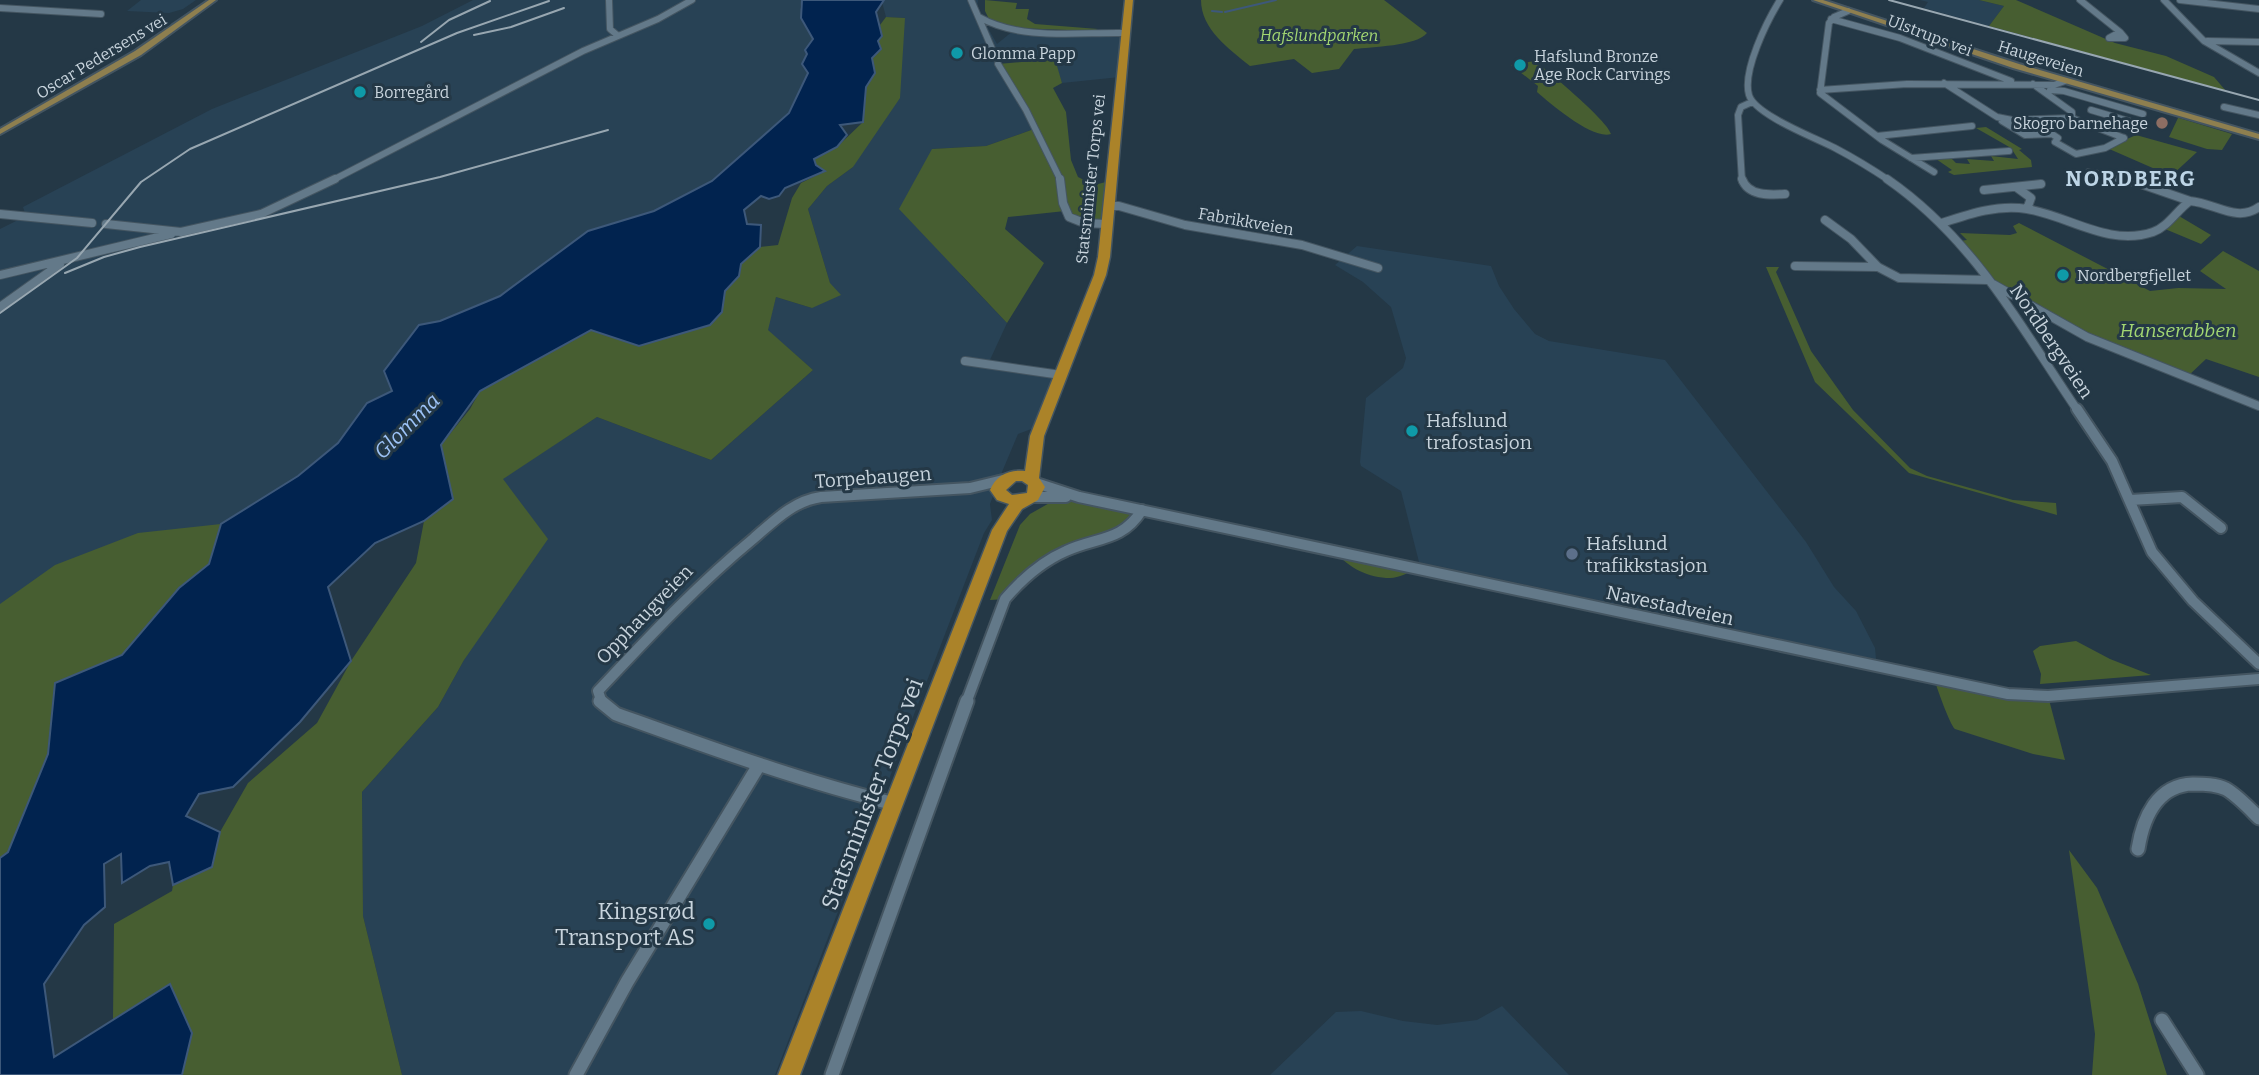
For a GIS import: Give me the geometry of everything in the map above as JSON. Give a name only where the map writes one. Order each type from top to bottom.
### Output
[{"type":"highway","name":"Statsminister Torps vei","points":[[789,1075],[1000,530],[1004,486],[1037,436],[1100,275],[1129,0]]},
{"type":"highway","name":"Statsminister Torps vei","points":[[1000,530],[1030,490],[1037,436]]},
{"type":"highway","points":[[1004,486],[1012,501],[1030,490]]},
{"type":"highway","points":[[1004,486],[1030,490]]},
{"type":"main road","name":"Oscar Pedersens vei","points":[[0,132],[138,54],[213,0]]},
{"type":"main road","name":"Haugeveien","points":[[1816,0],[2065,81],[2258,135]]},
{"type":"street","points":[[609,0],[610,29],[617,35]]},
{"type":"street","points":[[0,275],[261,214],[287,204],[617,35],[658,19],[692,0]]},
{"type":"street","points":[[971,0],[997,44],[997,61],[1027,110],[1061,182],[1063,203],[1069,217],[1084,223],[1107,224]]},
{"type":"street","points":[[1780,0],[1758,42],[1748,93],[1752,102],[1741,107],[1738,116],[1742,183],[1759,193],[1784,194]]},
{"type":"street","points":[[2080,0],[2120,32]]},
{"type":"street","points":[[2164,0],[2204,41],[2259,74]]},
{"type":"street","points":[[2179,0],[2259,9]]},
{"type":"street","points":[[0,8],[101,13]]},
{"type":"street","points":[[1848,10],[1831,19],[1820,90],[1828,102],[1934,172]]},
{"type":"street","points":[[979,17],[995,26],[1013,31],[1125,33]]},
{"type":"street","name":"Ulstrups vei","points":[[1831,19],[1888,33],[2017,84]]},
{"type":"street","points":[[997,44],[1013,31]]},
{"type":"street","points":[[2204,41],[2259,42]]},
{"type":"street","name":"Ulstrups vei","points":[[1820,90],[1944,83],[2054,85],[2065,81]]},
{"type":"street","points":[[1944,83],[2025,135],[2052,134],[2058,138],[2055,142],[2076,154],[2105,148],[2124,138],[2072,118],[2012,120],[1997,117]]},
{"type":"street","points":[[2033,85],[2072,112],[2072,118]]},
{"type":"street","points":[[2040,90],[2064,91],[2143,114]]},
{"type":"street","name":"Nordbergveien","points":[[1752,102],[1780,120],[1861,161],[1902,189],[1942,223],[1972,255],[2112,461],[2145,540],[2164,568],[2193,601],[2259,664]]},
{"type":"street","points":[[2110,116],[2119,107]]},
{"type":"street","points":[[2224,107],[2259,115]]},
{"type":"street","points":[[2091,110],[2135,123]]},
{"type":"street","points":[[1877,136],[1972,126]]},
{"type":"street","points":[[1911,158],[2009,150]]},
{"type":"street","points":[[2089,172],[2102,177],[2135,182],[2241,215],[2248,215],[2259,207]]},
{"type":"street","points":[[1984,190],[2041,184]]},
{"type":"street","points":[[2016,187],[2031,198],[2027,209]]},
{"type":"street","points":[[1942,223],[1990,209],[2027,209],[2091,230],[2122,235],[2154,232],[2190,201]]},
{"type":"street","name":"Fabrikkveien","points":[[1108,206],[1119,206],[1185,225],[1302,245],[1378,268]]},
{"type":"street","points":[[0,214],[92,223]]},
{"type":"street","points":[[1825,220],[1851,239],[1878,267],[1899,278],[1990,281],[2087,337],[2259,406]]},
{"type":"street","points":[[106,224],[181,232]]},
{"type":"street","points":[[117,247],[120,226]]},
{"type":"street","points":[[0,306],[65,261]]},
{"type":"street","points":[[1795,265],[1878,267]]},
{"type":"street","points":[[965,362],[1061,375]]},
{"type":"street","name":"Torpebaugen","points":[[797,503],[821,497],[1004,486]]},
{"type":"street","name":"Navestadveien","points":[[1030,490],[1142,510],[2008,694],[2048,696],[2259,679]]},
{"type":"street","points":[[2130,500],[2182,497],[2221,527]]},
{"type":"street","name":"Opphaugveien","points":[[797,503],[708,576],[603,684],[597,697],[605,708],[616,714],[759,765],[895,804]]},
{"type":"street","points":[[832,1075],[893,901],[1005,599],[1032,570],[1049,559],[1075,546],[1129,530],[1142,510]]},
{"type":"street","points":[[576,1075],[627,982],[759,765]]},
{"type":"street","points":[[2138,849],[2141,827],[2148,810],[2157,799],[2175,787],[2188,784],[2225,790],[2259,818]]},
{"type":"street","points":[[2162,1020],[2197,1075]]},
{"type":"shaded area","points":[[141,0],[196,0],[183,9],[169,13],[127,11]]},
{"type":"shaded area","points":[[473,0],[802,0],[800,7],[813,39],[805,49],[807,54],[802,64],[808,73],[789,113],[712,181],[654,211],[588,231],[500,296],[440,321],[419,325],[392,391],[367,403],[338,443],[298,476],[221,524],[0,858],[0,229],[26,216],[23,207],[212,109],[422,26]]},
{"type":"shaded area","points":[[978,0],[977,9],[997,44],[1013,31],[1125,33],[1120,77],[1062,83],[1054,59],[1013,62],[1011,57],[1002,58],[999,64],[1034,129],[986,146],[932,149],[962,276],[1007,323],[989,362],[1057,371],[1034,428],[1018,434],[1002,472],[990,504],[992,520],[984,533],[775,1075],[402,1075],[363,916],[362,792],[438,707],[464,660],[502,479],[597,417],[711,460],[813,370],[767,330],[776,297],[812,308],[830,283],[808,209],[827,186],[853,167],[905,18],[886,17],[882,2]]},
{"type":"shaded area","points":[[1920,0],[1979,0],[2004,6],[1989,26],[1924,8],[1928,2]]},
{"type":"shaded area","points":[[1357,246],[1491,266],[1499,286],[1535,334],[1549,341],[1665,360],[1806,542],[1834,587],[1856,611],[1875,648],[1876,659],[1419,562],[1401,491],[1361,466],[1360,462],[1366,398],[1403,368],[1406,358],[1391,307],[1363,282],[1335,265]]},
{"type":"shaded area","points":[[1502,1006],[1569,1075],[1270,1075],[1336,1012],[1361,1011],[1403,1021],[1437,1025],[1477,1020]]},
{"type":"green space","points":[[985,0],[1017,3],[1015,9],[1029,9],[1027,19],[1035,24],[1098,29],[1014,28],[990,21],[985,11]]},
{"type":"green space","name":"Hafslundparken","points":[[1201,0],[1384,0],[1427,33],[1414,41],[1354,49],[1339,69],[1312,73],[1294,59],[1250,66],[1211,29],[1202,10]]},
{"type":"green space","points":[[1979,0],[2016,0],[2115,43],[2166,56],[2214,77],[2226,91],[1989,26],[2004,6]]},
{"type":"green space","points":[[886,17],[905,18],[900,98],[853,167],[827,186],[808,209],[830,283],[841,295],[812,308],[776,297],[768,330],[813,370],[711,460],[597,417],[503,479],[548,539],[464,660],[438,707],[362,792],[363,916],[402,1075],[182,1075],[192,1033],[170,984],[113,1020],[114,924],[172,891],[173,885],[212,867],[220,832],[248,783],[317,723],[351,661],[416,563],[424,521],[452,499],[441,445],[470,409],[480,391],[592,330],[639,346],[722,312],[725,291],[738,276],[741,264],[760,247],[778,245],[792,198],[801,183],[825,171],[816,165],[813,159],[837,147],[863,122],[866,87],[875,73],[872,57],[880,51],[880,25]]},
{"type":"green space","points":[[1055,59],[1062,83],[1053,88],[1066,112],[1071,160],[1078,177],[1094,185],[1110,181],[1107,224],[1084,223],[1065,211],[1008,217],[1005,229],[1044,263],[1007,323],[899,209],[932,149],[986,146],[1034,129],[998,64]]},
{"type":"green space","points":[[1535,61],[1589,108],[1611,134],[1594,132],[1573,120],[1537,92],[1538,86],[1511,65]]},
{"type":"green space","points":[[2178,118],[2232,134],[2222,150],[2207,149],[2169,137]]},
{"type":"green space","points":[[1986,127],[2022,149],[2019,150],[2031,160],[2032,167],[1954,175],[1948,172],[1952,170],[1936,159],[1916,159],[1949,156],[1956,163],[1970,164],[1967,159],[1994,161],[1991,156],[2018,159],[2011,148],[1976,128]]},
{"type":"green space","points":[[2136,135],[2197,152],[2171,176],[2107,148]]},
{"type":"green space","points":[[2179,216],[2211,235],[2201,244],[2165,229]]},
{"type":"green space","name":"Hanserabben","points":[[2019,223],[2150,291],[2178,288],[2226,289],[2200,271],[2223,251],[2259,271],[2259,377],[2206,359],[2187,377],[2087,337],[1991,283],[1960,241],[1967,240],[1960,233],[2010,235],[2017,233],[2013,226]]},
{"type":"green space","points":[[1766,267],[1779,267],[1776,272],[1811,351],[1853,410],[1910,468],[1927,476],[2013,500],[2056,503],[2057,515],[1909,473],[1815,382]]},
{"type":"green space","points":[[1053,501],[1112,504],[1142,510],[1136,522],[1049,559],[1005,599],[990,600],[1020,525],[1030,514]]},
{"type":"green space","points":[[221,524],[209,564],[179,588],[122,655],[55,683],[48,754],[8,852],[0,858],[0,604],[55,565],[138,533]]},
{"type":"green space","points":[[1336,552],[1417,569],[1393,578],[1382,578],[1353,567]]},
{"type":"green space","points":[[2076,641],[2110,659],[2151,675],[2040,684],[2041,674],[2033,651],[2040,646]]},
{"type":"green space","points":[[1934,679],[2048,696],[2065,760],[2033,754],[1955,729]]},
{"type":"green space","points":[[2069,850],[2097,888],[2138,984],[2167,1075],[2092,1075],[2095,1034]]},
{"type":"water","name":"Glomma","points":[[802,0],[884,0],[876,12],[882,36],[878,41],[881,49],[872,58],[875,73],[866,87],[863,122],[840,125],[847,135],[837,147],[814,159],[816,165],[825,171],[785,188],[779,196],[769,199],[761,196],[744,210],[747,224],[761,225],[760,247],[741,264],[739,276],[725,291],[722,312],[710,325],[639,346],[591,330],[480,391],[441,445],[453,499],[424,521],[375,543],[328,587],[351,661],[300,722],[233,787],[199,794],[186,816],[220,832],[212,867],[173,885],[169,862],[150,866],[122,883],[121,854],[104,864],[105,907],[84,925],[44,984],[54,1057],[170,984],[192,1033],[182,1075],[0,1075],[0,858],[8,852],[48,754],[55,683],[122,655],[179,588],[209,564],[221,524],[298,476],[338,443],[367,403],[392,391],[384,371],[419,325],[440,321],[500,296],[588,231],[654,211],[712,181],[789,113],[808,73],[802,64],[807,54],[805,50],[813,39],[801,18]]},
{"type":"waterway","points":[[1225,12],[1276,0]]},
{"type":"waterway","points":[[1212,11],[1222,12]]},
{"type":"railway","points":[[1889,0],[2259,100]]},
{"type":"railway","points":[[421,42],[449,20],[490,1]]},
{"type":"railway","points":[[0,313],[77,258],[141,182],[190,149],[457,33],[549,1]]},
{"type":"railway","points":[[474,35],[511,27],[564,8]]},
{"type":"railway","points":[[65,273],[104,257],[140,247],[440,177],[608,130]]},
{"type":"place","name":"Glomma Papp","points":[[957,53]]},
{"type":"place","name":"Hafslund Bronze Age Rock Carvings","points":[[1520,65]]},
{"type":"place","name":"Borregård","points":[[360,92]]},
{"type":"place","name":"Skogro barnehage","points":[[2162,123]]},
{"type":"place","name":"Nordbergfjellet","points":[[2063,275]]},
{"type":"place","name":"Hafslund trafostasjon","points":[[1412,431]]},
{"type":"place","name":"Hafslund trafikkstasjon","points":[[1572,554]]},
{"type":"place","name":"Kingsrød Transport AS","points":[[709,924]]},
{"type":"district","name":"NORDBERG","points":[[2131,179]]}]
